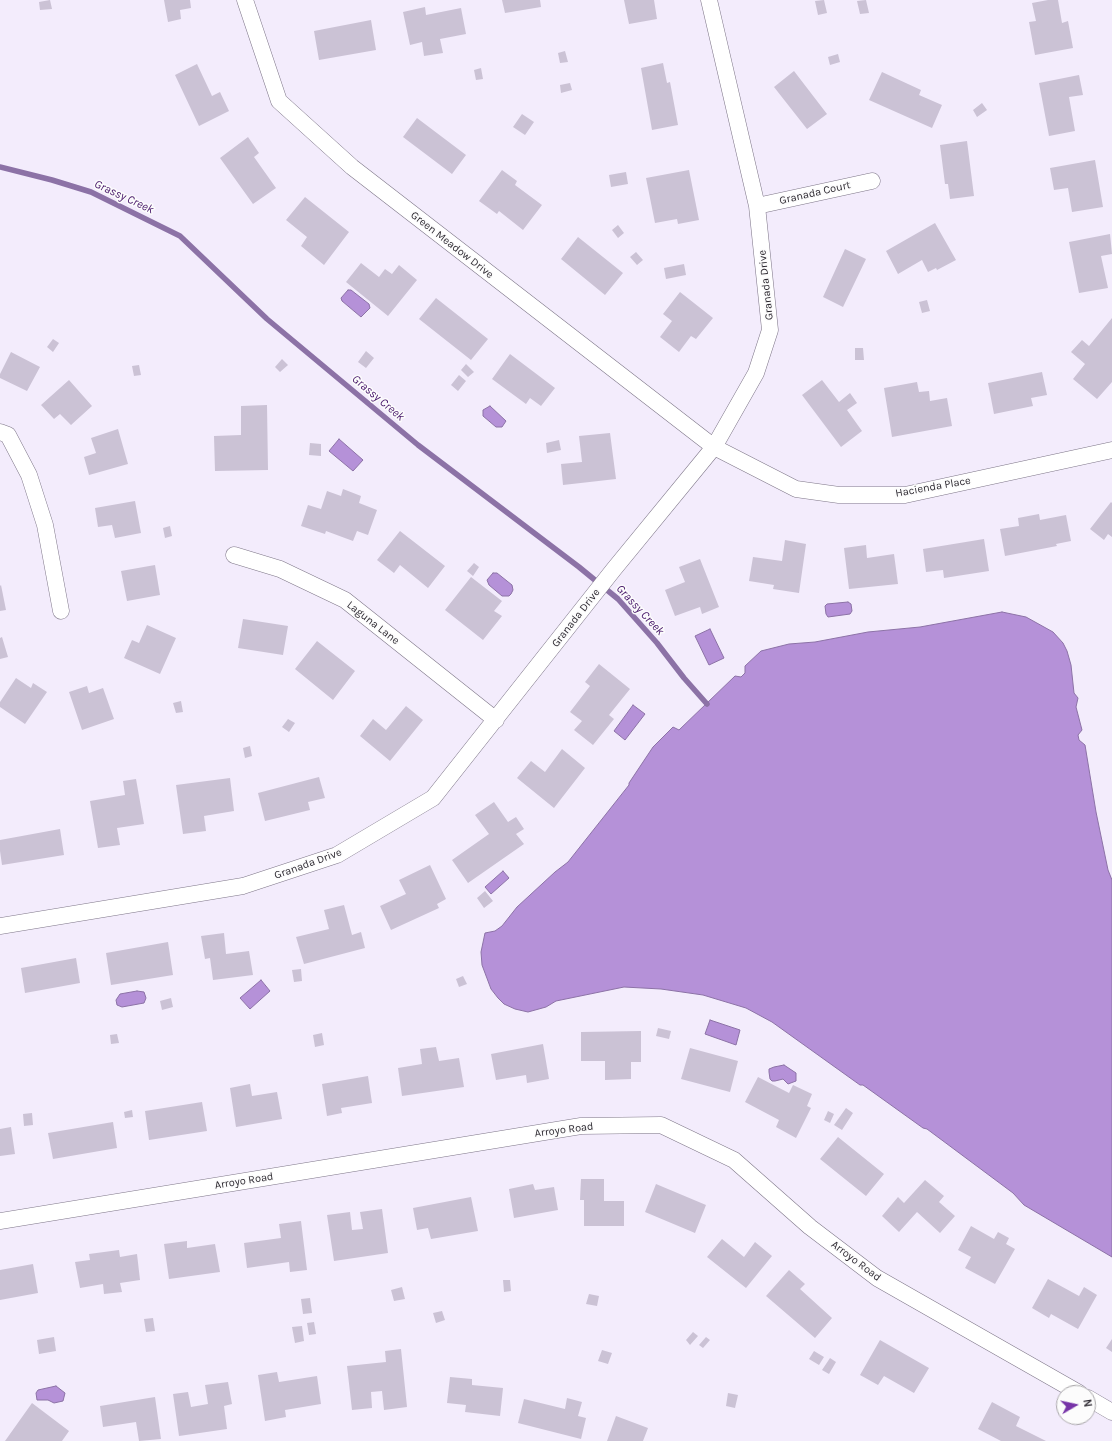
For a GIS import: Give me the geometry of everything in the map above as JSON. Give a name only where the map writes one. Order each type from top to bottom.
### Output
[{"type":"street","name":"Green Meadow Drive","points":[[245,0],[279,101],[352,167],[714,447]]},
{"type":"street","name":"Granada Drive","points":[[0,926],[243,886],[337,855],[433,798],[496,720],[592,596],[714,447],[756,373],[770,330],[757,206],[710,0]]},
{"type":"street","name":"Granada Court","points":[[757,206],[872,181]]},
{"type":"street","points":[[0,432],[8,435],[29,475],[45,525],[61,611]]},
{"type":"street","name":"Hacienda Place","points":[[714,447],[796,489],[839,496],[905,495],[1112,450]]},
{"type":"street","name":"Laguna Lane","points":[[234,555],[280,569],[344,600],[496,720]]},
{"type":"street","name":"Arroyo Road","points":[[0,1221],[581,1126],[661,1125],[734,1160],[810,1227],[877,1278],[1065,1385]]},
{"type":"street","points":[[1096,1403],[1112,1412]]},
{"type":"shaded area","points":[[348,290],[351,290],[369,304],[370,308],[361,317],[342,301],[341,298]]},
{"type":"shaded area","points":[[490,406],[506,421],[502,427],[496,427],[483,416],[483,410]]},
{"type":"shaded area","points":[[339,439],[363,460],[353,471],[329,451]]},
{"type":"shaded area","points":[[493,573],[497,573],[512,585],[513,590],[509,596],[502,596],[489,585],[487,580]]},
{"type":"shaded area","points":[[848,602],[851,604],[852,611],[850,614],[828,617],[826,614],[825,606],[827,604]]},
{"type":"shaded area","points":[[1002,612],[1026,617],[1053,632],[1063,643],[1067,651],[1071,665],[1074,693],[1078,698],[1076,707],[1082,730],[1078,735],[1079,740],[1085,745],[1096,812],[1108,870],[1112,880],[1112,1257],[1024,1205],[1013,1193],[927,1129],[923,1128],[863,1085],[860,1085],[772,1022],[746,1008],[703,995],[661,989],[624,987],[556,1001],[546,1007],[528,1012],[515,1009],[504,1004],[498,998],[491,989],[482,965],[481,952],[485,933],[495,931],[502,926],[517,907],[568,862],[629,785],[653,747],[673,727],[679,730],[735,676],[741,677],[745,673],[745,666],[761,651],[789,644],[815,642],[868,632],[920,627]]},
{"type":"shaded area","points":[[710,629],[724,658],[709,665],[695,636]]},
{"type":"shaded area","points":[[633,705],[645,714],[625,740],[614,731]]},
{"type":"shaded area","points":[[503,871],[509,878],[491,894],[485,887]]},
{"type":"shaded area","points":[[261,980],[270,991],[250,1009],[240,998]]},
{"type":"shaded area","points":[[137,991],[144,992],[146,998],[144,1003],[122,1007],[117,1005],[116,1000],[120,994]]},
{"type":"shaded area","points":[[710,1020],[740,1030],[736,1045],[705,1034]]},
{"type":"shaded area","points":[[784,1065],[796,1073],[796,1081],[788,1084],[783,1079],[772,1081],[770,1079],[769,1069]]},
{"type":"shaded area","points":[[56,1386],[65,1393],[63,1401],[54,1403],[48,1400],[37,1400],[36,1393],[38,1390]]},
{"type":"building","points":[[50,0],[52,9],[40,10],[39,2]]},
{"type":"building","points":[[164,0],[190,0],[191,8],[180,10],[181,19],[168,22]]},
{"type":"building","points":[[502,0],[540,0],[541,7],[505,13]]},
{"type":"building","points":[[624,0],[654,0],[657,19],[629,24]]},
{"type":"building","points":[[824,0],[827,13],[818,15],[815,1]]},
{"type":"building","points":[[866,0],[869,13],[860,14],[857,1]]},
{"type":"building","points":[[1058,0],[1062,23],[1068,21],[1073,48],[1035,55],[1029,22],[1036,21],[1032,3]]},
{"type":"building","points":[[425,7],[426,15],[461,8],[466,34],[440,39],[443,53],[424,56],[422,42],[410,45],[403,12]]},
{"type":"building","points":[[371,20],[376,50],[319,60],[314,31]]},
{"type":"building","points":[[565,51],[568,62],[560,63],[558,53]]},
{"type":"building","points":[[838,54],[840,62],[830,65],[828,57]]},
{"type":"building","points":[[663,63],[667,83],[670,82],[678,125],[652,130],[641,68]]},
{"type":"building","points":[[197,64],[212,96],[220,92],[229,111],[199,126],[175,75]]},
{"type":"building","points":[[481,68],[483,79],[476,80],[474,70]]},
{"type":"building","points":[[794,71],[827,114],[807,129],[774,87]]},
{"type":"building","points":[[882,72],[921,90],[919,95],[942,105],[932,128],[869,100]]},
{"type":"building","points":[[1079,75],[1083,95],[1069,97],[1075,131],[1049,136],[1039,83]]},
{"type":"building","points":[[570,83],[572,90],[561,93],[560,85]]},
{"type":"building","points":[[982,103],[987,110],[977,117],[973,110]]},
{"type":"building","points":[[522,114],[534,122],[525,135],[513,127]]},
{"type":"building","points":[[417,118],[466,155],[452,174],[403,137]]},
{"type":"building","points":[[248,137],[259,153],[254,157],[276,188],[253,204],[220,158]]},
{"type":"building","points":[[967,141],[974,196],[950,199],[948,184],[945,184],[940,145]]},
{"type":"building","points":[[1095,160],[1103,207],[1072,212],[1068,188],[1054,190],[1050,168]]},
{"type":"building","points":[[502,170],[517,181],[515,185],[542,205],[523,230],[499,211],[497,214],[479,201]]},
{"type":"building","points":[[689,170],[699,220],[678,224],[677,219],[655,223],[646,178]]},
{"type":"building","points":[[626,172],[628,184],[611,187],[609,175]]},
{"type":"building","points":[[305,197],[349,232],[324,265],[301,246],[307,237],[286,220]]},
{"type":"building","points":[[935,223],[956,260],[937,270],[936,268],[928,272],[922,260],[898,274],[886,251]]},
{"type":"building","points":[[618,225],[624,233],[618,238],[612,230]]},
{"type":"building","points":[[1110,234],[1112,254],[1101,256],[1108,288],[1079,293],[1069,242]]},
{"type":"building","points":[[578,237],[623,273],[605,295],[561,259]]},
{"type":"building","points":[[845,249],[866,259],[843,307],[823,297]]},
{"type":"building","points":[[636,252],[643,260],[637,265],[630,257]]},
{"type":"building","points":[[361,263],[379,277],[385,269],[392,274],[399,265],[417,280],[388,316],[346,282]]},
{"type":"building","points":[[684,264],[686,275],[666,279],[664,268]]},
{"type":"building","points":[[680,292],[713,318],[696,339],[691,336],[679,352],[660,337],[672,321],[663,314]]},
{"type":"building","points":[[436,298],[488,339],[471,360],[419,319]]},
{"type":"building","points":[[927,300],[930,311],[922,313],[919,302]]},
{"type":"building","points":[[1112,318],[1112,382],[1097,399],[1073,379],[1085,364],[1071,352],[1082,340],[1089,346]]},
{"type":"building","points":[[53,339],[59,343],[53,352],[47,347]]},
{"type":"building","points":[[855,348],[863,348],[864,360],[855,360]]},
{"type":"building","points":[[366,351],[374,358],[366,368],[358,362]]},
{"type":"building","points":[[11,352],[40,367],[27,391],[0,378],[0,374]]},
{"type":"building","points":[[510,354],[555,388],[541,406],[530,398],[526,404],[492,379]]},
{"type":"building","points":[[282,359],[288,365],[280,372],[275,367]]},
{"type":"building","points":[[466,364],[474,372],[468,377],[461,370]]},
{"type":"building","points":[[139,365],[141,375],[134,376],[132,366]]},
{"type":"building","points":[[1042,372],[1047,395],[1031,398],[1033,406],[994,414],[988,383]]},
{"type":"building","points":[[459,375],[466,381],[458,391],[451,385]]},
{"type":"building","points":[[69,380],[92,406],[71,425],[60,414],[54,419],[41,405]]},
{"type":"building","points":[[822,380],[839,402],[850,393],[857,403],[847,410],[862,431],[841,447],[802,395]]},
{"type":"building","points":[[917,382],[919,392],[929,391],[930,401],[947,398],[952,426],[892,437],[884,388]]},
{"type":"building","points":[[267,405],[268,470],[215,471],[214,436],[241,435],[241,406]]},
{"type":"building","points":[[118,429],[128,464],[89,475],[84,457],[96,453],[91,438]]},
{"type":"building","points":[[610,433],[616,479],[563,485],[561,464],[582,462],[579,436]]},
{"type":"building","points":[[559,440],[561,450],[547,453],[546,443]]},
{"type":"building","points":[[310,443],[321,444],[321,456],[309,455]]},
{"type":"building","points":[[343,489],[361,496],[359,503],[377,510],[368,535],[357,531],[353,541],[326,531],[325,534],[301,526],[308,505],[321,509],[327,491],[341,496]]},
{"type":"building","points":[[135,501],[141,533],[115,538],[112,525],[98,527],[95,508]]},
{"type":"building","points":[[1111,502],[1112,537],[1108,534],[1104,540],[1090,529]]},
{"type":"building","points":[[1039,514],[1040,520],[1066,515],[1071,541],[1056,544],[1057,546],[1005,556],[1000,529],[1019,526],[1018,518]]},
{"type":"building","points":[[170,526],[172,536],[165,538],[163,528]]},
{"type":"building","points":[[400,531],[445,566],[428,588],[400,565],[394,573],[377,560]]},
{"type":"building","points":[[984,539],[989,571],[944,578],[943,570],[926,572],[923,549]]},
{"type":"building","points":[[785,540],[806,544],[799,593],[773,589],[774,585],[749,581],[753,557],[782,561]]},
{"type":"building","points":[[866,545],[867,558],[894,554],[898,584],[849,589],[844,548]]},
{"type":"building","points":[[700,559],[719,607],[702,614],[700,607],[675,616],[665,590],[685,582],[679,567]]},
{"type":"building","points":[[474,563],[479,567],[473,576],[467,571]]},
{"type":"building","points":[[155,565],[160,595],[127,601],[121,571]]},
{"type":"building","points":[[471,577],[502,601],[494,611],[502,616],[483,640],[445,610]]},
{"type":"building","points":[[1,585],[6,610],[0,611],[0,586]]},
{"type":"building","points":[[243,619],[288,626],[283,655],[238,648]]},
{"type":"building","points":[[147,625],[176,638],[160,674],[124,658],[132,640],[139,643]]},
{"type":"building","points":[[2,637],[8,657],[0,659],[0,638]]},
{"type":"building","points":[[317,641],[355,671],[333,700],[295,669]]},
{"type":"building","points":[[599,664],[630,689],[609,715],[614,719],[593,745],[574,730],[582,721],[570,712],[590,686],[585,682]]},
{"type":"building","points":[[16,678],[31,688],[33,683],[47,692],[25,724],[0,707],[0,702]]},
{"type":"building","points":[[87,686],[89,693],[103,688],[114,719],[82,730],[69,692]]},
{"type":"building","points":[[181,701],[183,712],[176,713],[173,703]]},
{"type":"building","points":[[406,706],[423,720],[390,761],[360,736],[373,719],[386,730]]},
{"type":"building","points":[[288,719],[295,723],[289,732],[282,727]]},
{"type":"building","points":[[250,746],[252,756],[245,758],[243,748]]},
{"type":"building","points":[[562,749],[585,768],[554,808],[517,778],[531,761],[545,772]]},
{"type":"building","points":[[319,777],[325,798],[308,802],[310,810],[265,821],[258,793]]},
{"type":"building","points":[[230,778],[234,811],[204,816],[206,831],[183,834],[176,785]]},
{"type":"building","points":[[136,779],[144,824],[117,828],[120,845],[98,848],[90,801],[125,795],[123,781]]},
{"type":"building","points":[[494,802],[508,822],[516,817],[524,829],[516,834],[524,844],[468,883],[452,860],[489,834],[475,815]]},
{"type":"building","points":[[60,829],[64,855],[2,865],[0,840]]},
{"type":"building","points":[[430,865],[446,899],[437,904],[439,908],[391,930],[380,906],[406,894],[399,880]]},
{"type":"building","points":[[485,891],[493,901],[484,908],[477,898]]},
{"type":"building","points":[[344,905],[352,935],[361,932],[365,948],[304,964],[296,937],[329,929],[324,910]]},
{"type":"building","points":[[224,933],[226,954],[249,951],[253,975],[213,980],[210,958],[205,959],[201,936]]},
{"type":"building","points":[[168,942],[173,975],[111,985],[106,953]]},
{"type":"building","points":[[76,958],[80,983],[25,993],[21,968]]},
{"type":"building","points":[[301,969],[302,981],[294,982],[292,970]]},
{"type":"building","points":[[463,976],[467,984],[459,987],[456,979]]},
{"type":"building","points":[[171,998],[173,1007],[162,1010],[160,1001]]},
{"type":"building","points":[[658,1028],[671,1031],[669,1039],[656,1036]]},
{"type":"building","points":[[641,1031],[641,1062],[631,1062],[631,1079],[605,1080],[605,1061],[581,1061],[581,1032]]},
{"type":"building","points":[[322,1033],[324,1045],[315,1047],[313,1035]]},
{"type":"building","points":[[117,1034],[119,1043],[111,1044],[110,1035]]},
{"type":"building","points":[[543,1044],[549,1079],[527,1083],[526,1075],[496,1080],[491,1054]]},
{"type":"building","points":[[436,1047],[439,1061],[459,1058],[464,1087],[402,1096],[398,1068],[422,1064],[420,1049]]},
{"type":"building","points":[[690,1048],[738,1061],[730,1092],[681,1079]]},
{"type":"building","points":[[368,1076],[372,1103],[341,1108],[342,1113],[327,1116],[322,1084]]},
{"type":"building","points":[[758,1077],[789,1093],[793,1085],[812,1094],[807,1106],[811,1108],[796,1138],[776,1127],[779,1120],[745,1102]]},
{"type":"building","points":[[250,1084],[252,1096],[277,1092],[282,1119],[236,1127],[230,1088]]},
{"type":"building","points":[[202,1102],[207,1131],[149,1140],[145,1111]]},
{"type":"building","points":[[846,1108],[853,1113],[842,1130],[834,1125]]},
{"type":"building","points":[[132,1110],[133,1117],[125,1118],[124,1112]]},
{"type":"building","points":[[828,1111],[834,1114],[830,1123],[824,1120]]},
{"type":"building","points":[[32,1113],[33,1125],[24,1126],[23,1114]]},
{"type":"building","points":[[113,1122],[117,1148],[53,1159],[48,1133]]},
{"type":"building","points":[[11,1127],[15,1154],[0,1156],[0,1129]]},
{"type":"building","points":[[838,1137],[884,1174],[866,1196],[820,1159]]},
{"type":"building","points":[[581,1179],[604,1179],[604,1201],[624,1201],[624,1226],[584,1226],[584,1200],[580,1200]]},
{"type":"building","points":[[925,1180],[944,1196],[939,1202],[955,1216],[940,1233],[917,1212],[899,1232],[882,1216],[898,1197],[904,1203]]},
{"type":"building","points":[[533,1184],[535,1190],[554,1187],[558,1210],[514,1218],[509,1189]]},
{"type":"building","points":[[656,1184],[706,1205],[695,1233],[645,1212]]},
{"type":"building","points":[[471,1197],[478,1231],[431,1239],[428,1228],[417,1230],[413,1208]]},
{"type":"building","points":[[382,1209],[388,1253],[334,1261],[327,1215],[350,1212],[352,1230],[363,1229],[360,1212]]},
{"type":"building","points":[[301,1221],[307,1270],[290,1272],[289,1262],[247,1268],[244,1243],[281,1238],[279,1224]]},
{"type":"building","points":[[971,1226],[994,1239],[998,1232],[1009,1238],[1006,1244],[1015,1249],[995,1284],[965,1268],[971,1257],[958,1250]]},
{"type":"building","points":[[722,1239],[744,1257],[755,1242],[772,1256],[746,1288],[707,1257]]},
{"type":"building","points":[[187,1241],[187,1248],[215,1244],[220,1272],[169,1279],[164,1244]]},
{"type":"building","points":[[119,1250],[120,1257],[137,1254],[140,1280],[120,1283],[122,1292],[104,1294],[103,1284],[80,1288],[75,1262],[90,1260],[89,1254]]},
{"type":"building","points":[[33,1264],[38,1293],[0,1300],[0,1270]]},
{"type":"building","points":[[789,1270],[805,1284],[800,1289],[832,1318],[815,1338],[766,1296]]},
{"type":"building","points":[[1048,1279],[1079,1296],[1084,1287],[1097,1295],[1078,1329],[1051,1314],[1049,1318],[1032,1308]]},
{"type":"building","points":[[503,1280],[510,1280],[511,1291],[504,1292]]},
{"type":"building","points":[[402,1287],[405,1299],[394,1301],[391,1290]]},
{"type":"building","points":[[589,1294],[599,1296],[597,1306],[586,1304]]},
{"type":"building","points":[[310,1298],[312,1313],[303,1314],[301,1299]]},
{"type":"building","points":[[442,1311],[445,1320],[436,1323],[433,1313]]},
{"type":"building","points":[[153,1318],[155,1331],[146,1332],[144,1319]]},
{"type":"building","points":[[314,1322],[316,1334],[309,1335],[307,1323]]},
{"type":"building","points":[[302,1326],[304,1341],[295,1343],[292,1327]]},
{"type":"building","points":[[693,1332],[698,1336],[690,1345],[686,1340]]},
{"type":"building","points":[[54,1337],[56,1351],[39,1354],[37,1340]]},
{"type":"building","points":[[706,1337],[710,1340],[703,1348],[699,1345]]},
{"type":"building","points":[[1112,1339],[1112,1352],[1106,1348]]},
{"type":"building","points":[[880,1340],[929,1368],[914,1393],[884,1376],[878,1385],[860,1375]]},
{"type":"building","points":[[401,1349],[407,1407],[384,1410],[382,1391],[371,1392],[372,1408],[352,1410],[347,1366],[386,1362],[385,1351]]},
{"type":"building","points":[[602,1350],[612,1353],[608,1364],[598,1361]]},
{"type":"building","points":[[814,1351],[824,1357],[819,1365],[809,1359]]},
{"type":"building","points":[[830,1358],[836,1362],[829,1374],[822,1370]]},
{"type":"building","points":[[277,1372],[279,1382],[317,1376],[321,1404],[285,1410],[286,1417],[265,1421],[258,1375]]},
{"type":"building","points":[[450,1377],[472,1379],[472,1385],[503,1388],[500,1416],[465,1412],[466,1405],[447,1403]]},
{"type":"building","points":[[228,1382],[232,1404],[224,1406],[227,1429],[179,1436],[173,1394],[188,1392],[191,1407],[208,1404],[205,1385]]},
{"type":"building","points":[[728,1393],[738,1395],[735,1408],[726,1406]]},
{"type":"building","points":[[155,1397],[161,1439],[139,1441],[136,1422],[103,1427],[100,1406]]},
{"type":"building","points":[[567,1398],[582,1402],[578,1416],[586,1418],[581,1439],[518,1423],[524,1399],[565,1409]]},
{"type":"building","points":[[992,1402],[1020,1417],[1016,1426],[1046,1441],[1001,1441],[978,1429]]},
{"type":"building","points":[[32,1403],[69,1431],[62,1441],[5,1441]]},
{"type":"building","points":[[616,1416],[648,1428],[643,1441],[607,1441]]},
{"type":"waterway","name":"Grassy Creek","points":[[0,167],[52,180],[91,192],[180,236],[267,319],[418,445],[579,567],[618,599],[657,643],[684,678],[707,704]]}]
